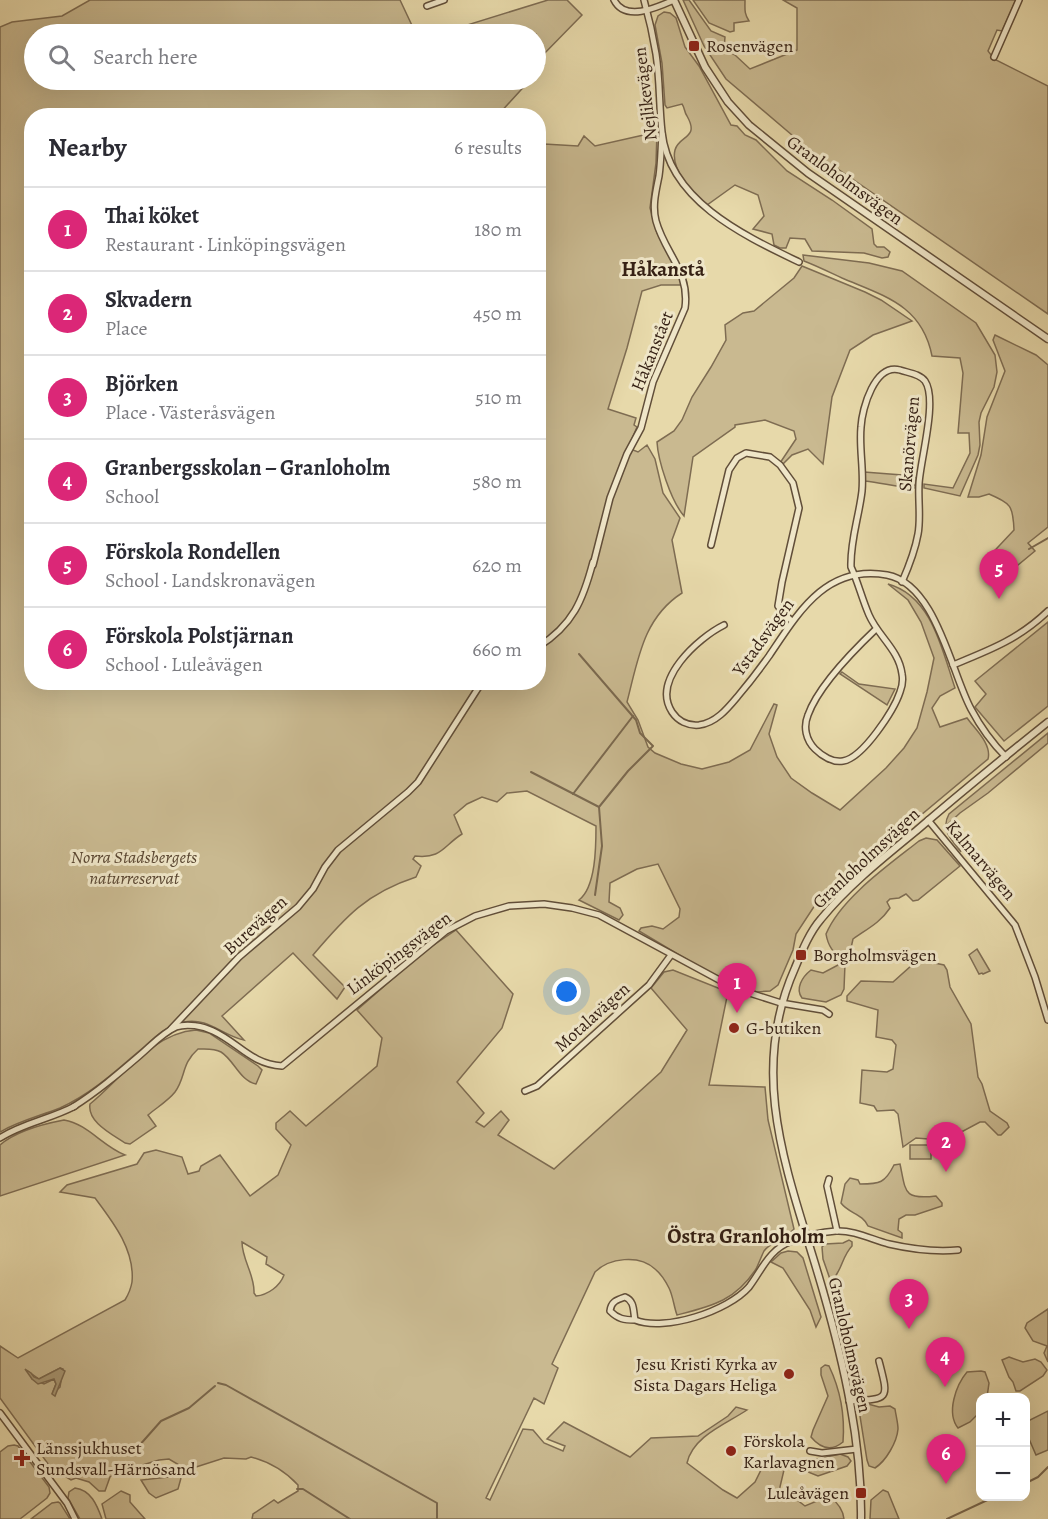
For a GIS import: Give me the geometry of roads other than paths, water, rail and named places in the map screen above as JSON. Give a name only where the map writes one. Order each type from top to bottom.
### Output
[{"type":"street","points":[[427,6],[444,0]]},
{"type":"street","points":[[614,0],[622,10],[639,12],[674,0]]},
{"type":"street","name":"Nejlikevägen","points":[[644,0],[656,55],[662,134],[676,174],[697,199],[733,227],[799,262]]},
{"type":"street","name":"Granloholmsvägen","points":[[674,0],[696,51],[728,102],[786,158],[1048,339]]},
{"type":"street","points":[[994,57],[1019,0]]},
{"type":"street","name":"Håkanstået","points":[[546,641],[570,620],[581,600],[590,576],[610,498],[640,428],[653,382],[685,308],[686,292],[682,274],[660,232],[654,206],[662,134]]},
{"type":"street","name":"Skanörvägen","points":[[855,575],[851,567],[851,549],[862,490],[861,427],[864,410],[876,381],[883,373],[897,369],[920,376],[925,382],[928,388],[929,416],[919,484],[918,534],[911,561],[902,582]]},
{"type":"street","points":[[711,545],[729,470],[736,458],[746,453],[770,457],[787,473],[793,483],[799,508],[778,606],[792,621]]},
{"type":"street","name":"Ystadsvägen","points":[[724,625],[714,630],[691,651],[671,674],[667,684],[666,701],[675,717],[683,723],[693,726],[707,724],[726,710],[757,673],[792,621],[823,589],[855,575],[871,573],[890,576],[902,582],[919,597],[932,614],[971,710],[1006,757]]},
{"type":"street","points":[[855,575],[876,629],[899,660],[902,676],[901,691],[882,723],[861,750],[841,762],[828,759],[820,754],[807,739],[808,714],[843,664],[876,629]]},
{"type":"street","points":[[953,665],[1017,637],[1048,611]]},
{"type":"street","name":"Burevägen","points":[[0,1138],[11,1131],[73,1107],[105,1084],[167,1032],[239,957],[298,907],[313,889],[338,850],[418,782],[477,690]]},
{"type":"street","name":"Granloholmsvägen","points":[[861,1519],[857,1449],[849,1401],[823,1292],[775,1115],[772,1076],[781,1003],[802,952],[821,919],[845,893],[928,820],[1048,722]]},
{"type":"street","name":"Kalmarvägen","points":[[928,820],[1015,926],[1031,964],[1048,1020]]},
{"type":"street","name":"Linköpingsvägen","points":[[167,1032],[180,1026],[203,1028],[213,1031],[268,1065],[282,1066],[446,931],[475,916],[509,906],[521,905],[544,904],[599,915],[671,956],[734,988],[781,1003]]},
{"type":"street","name":"Motalavägen","points":[[525,1091],[537,1086],[649,985],[671,956]]},
{"type":"street","points":[[781,1003],[823,1010],[829,1014]]},
{"type":"street","points":[[829,1179],[827,1186],[837,1231]]},
{"type":"street","points":[[635,1320],[629,1298],[614,1301],[610,1305],[610,1311],[616,1317],[642,1323],[671,1322],[707,1314],[736,1299],[749,1286],[761,1267],[778,1249],[790,1241],[837,1231],[891,1244],[935,1250],[958,1250]]},
{"type":"street","points":[[849,1401],[879,1399],[885,1395],[886,1390],[879,1361]]},
{"type":"street","points":[[0,1413],[67,1503],[75,1519]]},
{"type":"street","points":[[810,1451],[822,1453],[857,1449]]},
{"type":"waterway","points":[[1029,549],[1048,538]]},
{"type":"waterway","points":[[579,654],[636,720],[640,733],[653,746],[628,771],[599,807]]},
{"type":"waterway","points":[[573,794],[633,716]]},
{"type":"waterway","points":[[531,772],[599,807],[602,846],[595,895]]},
{"type":"waterway","points":[[218,1383],[226,1385],[437,1503],[437,1519]]},
{"type":"waterway","points":[[130,1456],[161,1421],[189,1408],[215,1386]]},
{"type":"waterway","points":[[1030,1481],[1048,1467]]},
{"type":"waterway","points":[[297,1489],[303,1489],[350,1519]]},
{"type":"waterway","points":[[947,1519],[985,1501]]},
{"type":"place","name":"Rosenvägen","points":[[694,46]]},
{"type":"place","name":"Förskola Rondellen","points":[[999,599]]},
{"type":"place","name":"Borgholmsvägen","points":[[801,955]]},
{"type":"place","name":"Thai köket","points":[[737,1013]]},
{"type":"place","name":"G-butiken","points":[[734,1028]]},
{"type":"place","name":"Skvadern","points":[[946,1172]]},
{"type":"place","name":"Björken","points":[[909,1329]]},
{"type":"place","name":"Jesu Kristi Kyrka av Sista Dagars Heliga","points":[[789,1374]]},
{"type":"place","name":"Granbergsskolan – Granloholm","points":[[945,1387]]},
{"type":"place","name":"Förskola Karlavagnen","points":[[731,1451]]},
{"type":"place","name":"Länssjukhuset Sundsvall-Härnösand","points":[[22,1458]]},
{"type":"place","name":"Förskola Polstjärnan","points":[[946,1484]]},
{"type":"place","name":"Luleåvägen","points":[[861,1493]]},
{"type":"district","name":"Håkanstå","points":[[663,269]]},
{"type":"district","name":"Östra Granloholm","points":[[746,1236]]},
{"type":"park label","name":"Norra Stadsbergets naturreservat","points":[[134,867]]}]
